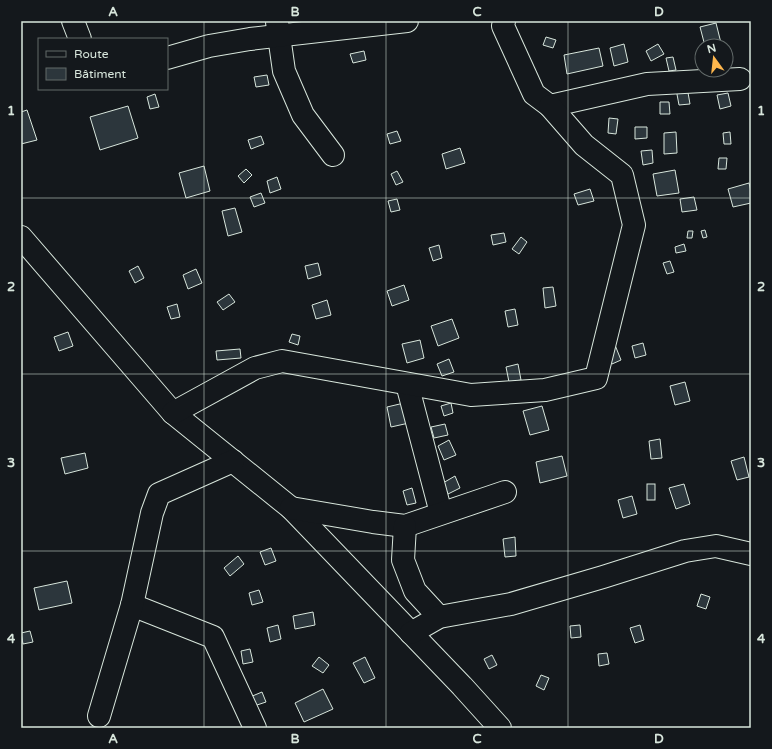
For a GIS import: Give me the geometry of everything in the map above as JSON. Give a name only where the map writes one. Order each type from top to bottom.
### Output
[{"type":"street","points":[[73,21],[80,38]]},
{"type":"street","points":[[168,58],[278,28],[407,21]]},
{"type":"street","points":[[172,413],[255,368],[282,360],[471,395],[544,390],[596,378],[634,225],[622,175],[584,145],[550,106],[534,94],[504,26],[504,21]]},
{"type":"street","points":[[278,28],[284,71],[303,116],[333,155]]},
{"type":"street","points":[[550,106],[647,84],[740,79]]},
{"type":"street","points":[[21,237],[172,413],[291,508],[500,728]]},
{"type":"street","points":[[407,384],[442,513]]},
{"type":"street","points":[[99,716],[132,605],[152,513],[159,494],[233,461]]},
{"type":"street","points":[[291,508],[406,526],[505,492]]},
{"type":"street","points":[[406,526],[403,560],[415,591],[439,617]]},
{"type":"street","points":[[411,633],[439,617],[511,604],[685,551],[716,546],[751,554]]},
{"type":"street","points":[[132,605],[213,637],[255,728]]},
{"type":"building","points":[[716,23],[720,38],[703,38],[700,27]]},
{"type":"building","points":[[546,37],[556,40],[553,48],[543,45]]},
{"type":"building","points":[[624,44],[628,62],[614,66],[610,48]]},
{"type":"building","points":[[658,44],[664,54],[651,61],[646,51]]},
{"type":"building","points":[[599,48],[603,66],[567,74],[564,55]]},
{"type":"building","points":[[364,51],[366,60],[353,63],[350,54]]},
{"type":"building","points":[[673,57],[676,70],[669,71],[666,58]]},
{"type":"building","points":[[267,75],[269,85],[256,87],[254,77]]},
{"type":"building","points":[[687,87],[690,104],[679,105],[676,89]]},
{"type":"building","points":[[728,93],[731,106],[720,109],[717,95]]},
{"type":"building","points":[[155,94],[159,107],[150,109],[147,97]]},
{"type":"building","points":[[660,102],[669,102],[670,114],[660,114]]},
{"type":"building","points":[[128,106],[138,138],[100,150],[90,117]]},
{"type":"building","points":[[27,110],[37,140],[21,144],[21,112]]},
{"type":"building","points":[[609,118],[618,119],[616,134],[608,133]]},
{"type":"building","points":[[635,127],[647,127],[647,138],[635,139]]},
{"type":"building","points":[[397,131],[401,141],[390,144],[387,134]]},
{"type":"building","points":[[676,132],[677,153],[664,154],[664,133]]},
{"type":"building","points":[[730,132],[731,144],[724,144],[723,133]]},
{"type":"building","points":[[261,136],[264,144],[251,149],[248,140]]},
{"type":"building","points":[[460,148],[465,163],[446,169],[442,154]]},
{"type":"building","points":[[652,150],[653,163],[643,165],[641,151]]},
{"type":"building","points":[[719,158],[727,158],[726,169],[718,169]]},
{"type":"building","points":[[204,166],[210,191],[186,198],[179,173]]},
{"type":"building","points":[[246,169],[252,175],[244,183],[238,176]]},
{"type":"building","points":[[675,170],[679,193],[657,196],[653,174]]},
{"type":"building","points":[[397,171],[403,182],[396,185],[391,174]]},
{"type":"building","points":[[277,177],[281,189],[270,193],[267,181]]},
{"type":"building","points":[[749,183],[751,203],[733,207],[728,189]]},
{"type":"building","points":[[590,189],[594,201],[578,205],[574,194]]},
{"type":"building","points":[[261,193],[265,203],[254,207],[250,197]]},
{"type":"building","points":[[694,197],[697,210],[682,212],[680,199]]},
{"type":"building","points":[[397,199],[400,210],[391,212],[388,201]]},
{"type":"building","points":[[235,208],[242,232],[228,236],[222,211]]},
{"type":"building","points":[[705,230],[707,237],[703,238],[701,231]]},
{"type":"building","points":[[688,231],[693,231],[692,238],[687,238]]},
{"type":"building","points":[[504,233],[506,242],[493,245],[491,235]]},
{"type":"building","points":[[521,237],[527,242],[519,254],[512,249]]},
{"type":"building","points":[[684,244],[686,251],[676,253],[675,247]]},
{"type":"building","points":[[439,245],[442,258],[433,261],[429,248]]},
{"type":"building","points":[[670,261],[674,272],[667,274],[663,263]]},
{"type":"building","points":[[318,263],[321,275],[308,279],[305,266]]},
{"type":"building","points":[[138,266],[144,278],[135,283],[129,271]]},
{"type":"building","points":[[196,269],[202,283],[188,289],[183,275]]},
{"type":"building","points":[[404,285],[409,300],[392,306],[387,291]]},
{"type":"building","points":[[553,287],[556,306],[545,308],[543,288]]},
{"type":"building","points":[[229,294],[235,302],[223,310],[217,302]]},
{"type":"building","points":[[327,300],[331,315],[316,319],[312,305]]},
{"type":"building","points":[[177,304],[180,317],[171,319],[167,307]]},
{"type":"building","points":[[515,309],[518,325],[508,327],[505,311]]},
{"type":"building","points":[[452,319],[459,338],[438,346],[431,326]]},
{"type":"building","points":[[68,332],[73,346],[59,351],[54,337]]},
{"type":"building","points":[[292,334],[300,336],[298,345],[289,342]]},
{"type":"building","points":[[420,340],[424,358],[407,363],[402,344]]},
{"type":"building","points":[[643,343],[646,355],[635,358],[632,346]]},
{"type":"building","points":[[615,345],[621,360],[612,364],[606,349]]},
{"type":"building","points":[[240,349],[241,358],[217,360],[216,351]]},
{"type":"building","points":[[449,359],[454,372],[442,376],[437,364]]},
{"type":"building","points":[[518,364],[521,380],[509,382],[506,367]]},
{"type":"building","points":[[685,382],[690,401],[675,405],[670,386]]},
{"type":"building","points":[[404,403],[409,423],[391,427],[387,407]]},
{"type":"building","points":[[451,403],[453,413],[444,416],[441,406]]},
{"type":"building","points":[[542,406],[549,430],[530,435],[523,411]]},
{"type":"building","points":[[445,424],[448,435],[434,438],[431,427]]},
{"type":"building","points":[[660,439],[662,458],[651,459],[649,441]]},
{"type":"building","points":[[449,440],[456,455],[444,460],[438,446]]},
{"type":"building","points":[[85,453],[88,468],[65,474],[61,458]]},
{"type":"building","points":[[562,456],[567,476],[540,483],[536,462]]},
{"type":"building","points":[[744,457],[749,477],[737,480],[731,461]]},
{"type":"building","points":[[455,476],[460,488],[448,494],[443,483]]},
{"type":"building","points":[[647,484],[655,484],[655,500],[647,500]]},
{"type":"building","points":[[684,484],[690,504],[676,509],[669,488]]},
{"type":"building","points":[[412,488],[416,503],[407,505],[403,491]]},
{"type":"building","points":[[632,496],[637,514],[623,518],[618,500]]},
{"type":"building","points":[[515,537],[516,556],[505,557],[503,539]]},
{"type":"building","points":[[271,548],[276,561],[265,565],[260,552]]},
{"type":"building","points":[[238,556],[244,564],[230,576],[224,568]]},
{"type":"building","points":[[67,581],[72,603],[39,610],[34,588]]},
{"type":"building","points":[[259,590],[263,602],[252,605],[249,593]]},
{"type":"building","points":[[701,594],[710,597],[706,609],[697,606]]},
{"type":"building","points":[[313,612],[315,625],[295,629],[293,616]]},
{"type":"building","points":[[278,625],[281,639],[270,642],[267,628]]},
{"type":"building","points":[[580,625],[581,637],[571,638],[570,626]]},
{"type":"building","points":[[640,625],[644,640],[635,643],[630,628]]},
{"type":"building","points":[[30,631],[33,642],[23,644],[21,633]]},
{"type":"building","points":[[250,649],[253,662],[243,664],[241,651]]},
{"type":"building","points":[[607,653],[609,664],[599,666],[598,654]]},
{"type":"building","points":[[492,655],[497,665],[489,669],[484,659]]},
{"type":"building","points":[[319,657],[329,665],[323,673],[312,666]]},
{"type":"building","points":[[365,657],[375,678],[364,683],[353,663]]},
{"type":"building","points":[[541,675],[549,678],[544,690],[536,686]]},
{"type":"building","points":[[323,689],[333,709],[304,722],[295,703]]},
{"type":"building","points":[[262,692],[266,702],[254,706],[250,697]]}]
